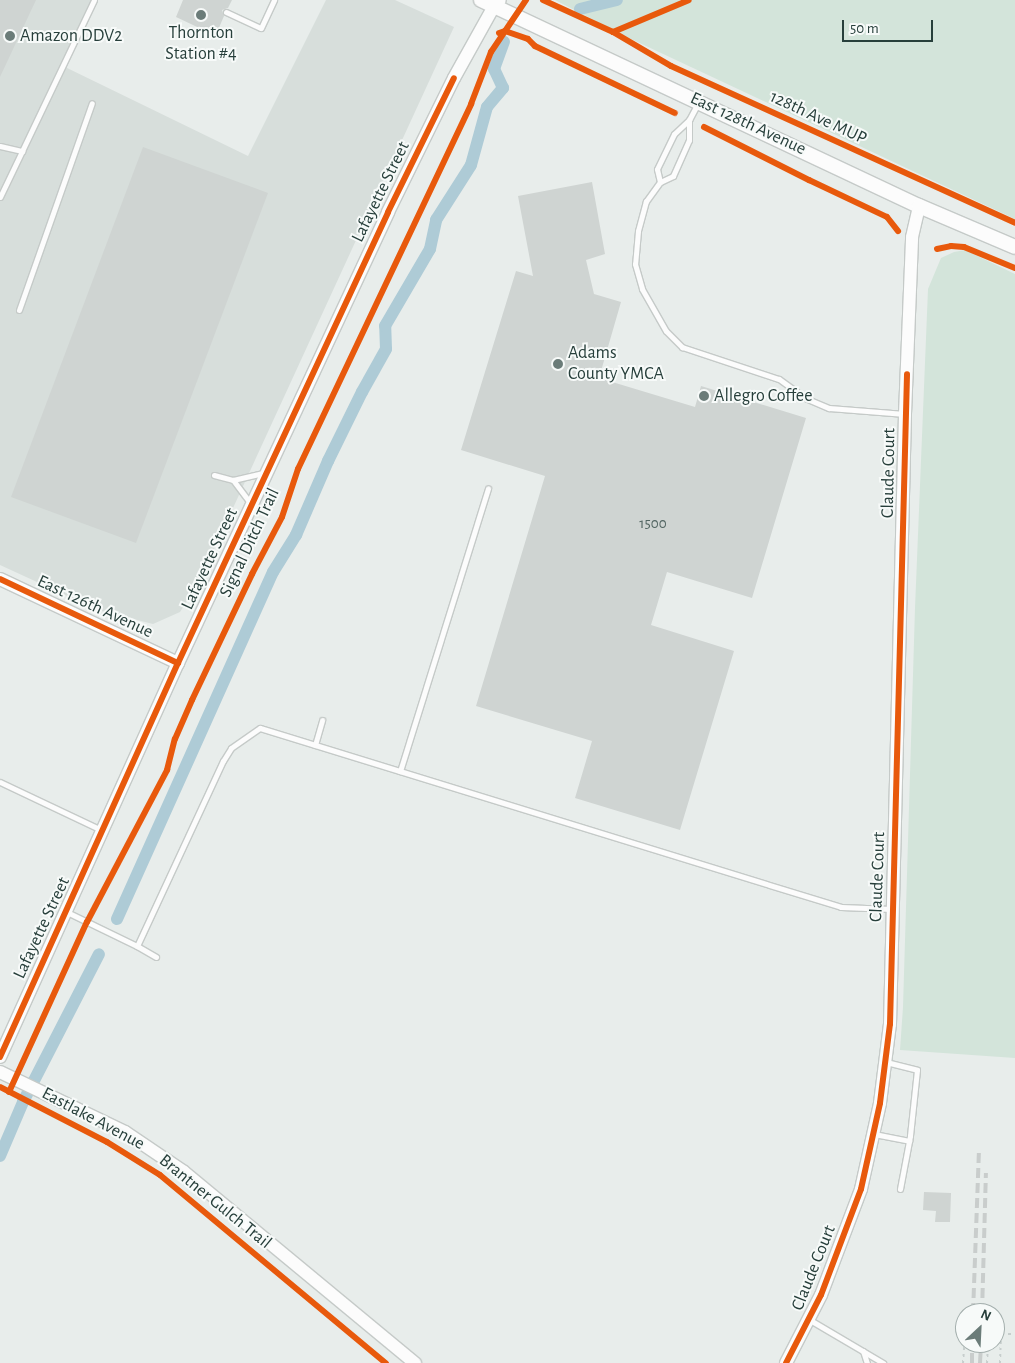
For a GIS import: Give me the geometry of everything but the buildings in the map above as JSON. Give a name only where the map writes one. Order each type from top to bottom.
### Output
[{"type":"main road","name":"East 128th Avenue","points":[[481,0],[496,2],[919,206],[1015,247]]},
{"type":"street","name":"Lafayette Street","points":[[0,1057],[178,663],[388,212],[454,78],[496,2]]},
{"type":"street","name":"Claude Court","points":[[786,1363],[810,1320],[861,1189],[873,1134],[890,1024],[905,414],[912,237],[919,206]]},
{"type":"street","name":"East 126th Avenue","points":[[0,579],[178,663]]},
{"type":"street","name":"Eastlake Avenue","points":[[0,1072],[125,1132],[184,1172],[415,1363]]},
{"type":"lane","points":[[0,197],[94,0]]},
{"type":"lane","points":[[226,12],[261,28],[274,0]]},
{"type":"lane","points":[[660,182],[657,169],[674,134],[689,120],[698,101]]},
{"type":"lane","points":[[19,310],[92,103]]},
{"type":"lane","points":[[689,120],[689,140],[673,176],[660,182],[646,201],[638,231],[635,264],[642,289],[652,310],[666,330],[682,347],[779,379],[805,398],[829,408],[905,414]]},
{"type":"lane","points":[[0,146],[22,151]]},
{"type":"lane","points":[[214,475],[233,480],[267,472]]},
{"type":"lane","points":[[233,480],[252,505]]},
{"type":"lane","points":[[400,771],[488,488]]},
{"type":"lane","points":[[314,745],[322,720]]},
{"type":"lane","points":[[137,946],[223,761],[231,748],[260,728],[841,907],[892,909]]},
{"type":"lane","points":[[0,782],[103,831]]},
{"type":"lane","points":[[67,912],[156,957]]},
{"type":"lane","points":[[885,1062],[917,1070],[909,1141],[900,1189]]},
{"type":"lane","points":[[873,1134],[909,1141]]},
{"type":"lane","points":[[810,1320],[883,1363]]},
{"type":"lane","points":[[863,1350],[867,1363]]},
{"type":"shaded area","points":[[0,0],[97,0],[65,67],[248,156],[326,0],[395,0],[454,27],[199,582],[180,612],[153,624],[98,610],[0,565]]},
{"type":"green space","points":[[555,0],[1015,0],[1015,219],[629,38]]},
{"type":"green space","points":[[965,250],[1015,274],[1015,1058],[900,1050],[928,289],[941,258],[954,252]]},
{"type":"waterway","points":[[580,9],[617,0]]},
{"type":"waterway","points":[[117,919],[273,572],[296,535],[328,461],[362,392],[386,349],[385,326],[430,249],[436,220],[471,165],[487,107],[503,88],[494,69],[504,42]]},
{"type":"waterway","points":[[0,1156],[23,1102],[99,954]]},
{"type":"railway","points":[[973,1303],[979,1152]]},
{"type":"railway","points":[[982,1303],[986,1173]]},
{"type":"railway","points":[[972,1353],[972,1363]]},
{"type":"railway","points":[[980,1353],[980,1363]]},
{"type":"cycle path","name":"Signal Ditch Trail","points":[[9,1092],[87,922],[167,770],[175,739],[192,700],[252,574],[282,517],[298,469],[471,104],[491,52],[526,0]]},
{"type":"cycle path","points":[[543,0],[613,32],[689,0]]},
{"type":"cycle path","points":[[499,33],[505,31],[528,39],[535,46],[675,113]]},
{"type":"cycle path","name":"128th Ave MUP","points":[[613,32],[671,66],[1015,223]]},
{"type":"cycle path","name":"Signal Ditch Trail","points":[[0,1057],[178,663],[388,212],[454,78]]},
{"type":"cycle path","points":[[704,127],[887,217],[898,231]]},
{"type":"cycle path","points":[[937,249],[951,246],[964,247],[1015,268]]},
{"type":"cycle path","points":[[786,1363],[821,1295],[861,1189],[880,1103],[890,1024],[907,374]]},
{"type":"cycle path","points":[[0,579],[178,663]]},
{"type":"cycle path","name":"Brantner Gulch Trail","points":[[0,1087],[107,1142],[160,1175],[386,1363]]},
{"type":"place","name":"Thornton Station #4","points":[[201,15]]},
{"type":"place","name":"Amazon DDV2","points":[[10,36]]},
{"type":"place","name":"Adams County YMCA","points":[[558,364]]},
{"type":"place","name":"Allegro Coffee","points":[[704,396]]}]
